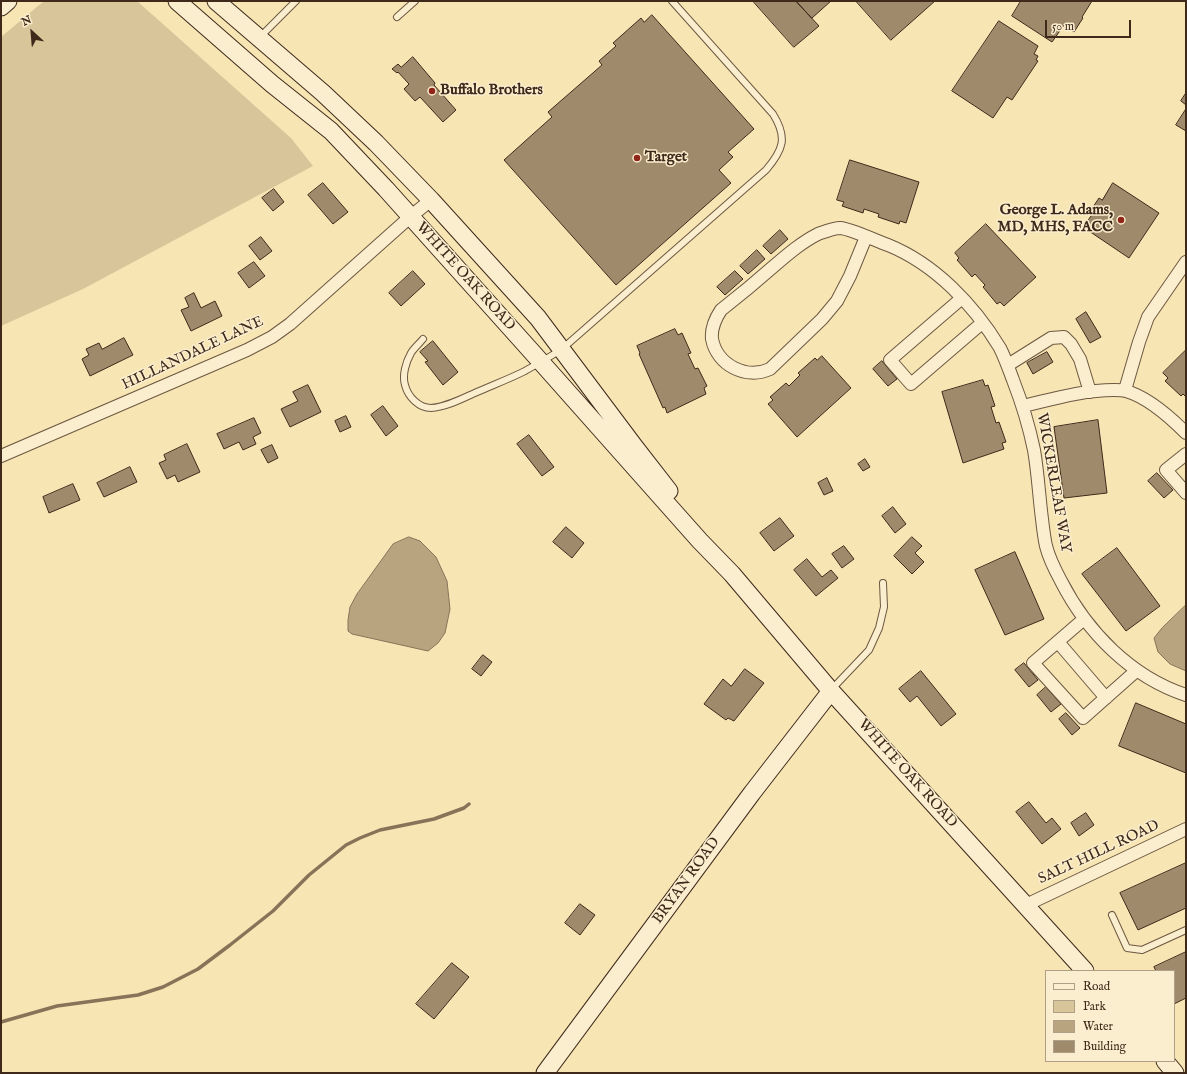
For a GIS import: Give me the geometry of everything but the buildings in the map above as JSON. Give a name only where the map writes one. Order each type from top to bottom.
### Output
[{"type":"street","points":[[1,7],[8,1]]},
{"type":"street","name":"WHITE OAK ROAD","points":[[177,1],[272,84],[331,131],[386,189],[700,542],[732,574]]},
{"type":"street","name":"WHITE OAK ROAD","points":[[216,1],[328,98],[376,143],[431,200],[538,318],[732,574],[831,691],[1084,970]]},
{"type":"street","name":"HILLANDALE LANE","points":[[1,456],[247,350],[272,337],[290,324],[431,200]]},
{"type":"street","name":"WICKERLEAF WAY","points":[[866,237],[850,276],[837,301],[822,319],[770,368],[763,372],[745,372],[734,369],[722,361],[712,339],[713,327],[721,310],[793,250],[818,234],[839,228],[848,230],[892,247],[915,258],[957,291],[1000,349],[1008,365],[1023,406],[1034,449],[1046,545],[1052,564],[1068,594],[1084,619],[1120,658],[1136,671],[1172,691],[1186,695]]},
{"type":"street","points":[[1125,390],[1148,317],[1186,262]]},
{"type":"street","points":[[962,298],[890,360],[911,384],[982,323]]},
{"type":"street","points":[[1008,365],[1051,338],[1064,337],[1071,344],[1080,360],[1090,392]]},
{"type":"street","points":[[1023,406],[1090,392],[1125,390],[1148,401],[1186,433]]},
{"type":"street","points":[[1186,454],[1166,470],[1186,493]]},
{"type":"street","points":[[1084,619],[1033,663],[1083,718],[1136,671]]},
{"type":"street","points":[[1058,642],[1106,698]]},
{"type":"street","name":"BRYAN ROAD","points":[[545,1073],[752,792],[831,691]]},
{"type":"street","name":"SALT HILL ROAD","points":[[1026,905],[1186,830]]},
{"type":"street","points":[[1166,1062],[1175,1073]]},
{"type":"lane","points":[[259,38],[296,1]]},
{"type":"lane","points":[[397,17],[415,1]]},
{"type":"lane","points":[[423,339],[411,352],[405,366],[405,385],[413,400],[420,405],[430,408],[442,406],[524,371],[562,349],[766,170],[776,159],[782,142],[781,133],[773,114],[672,1]]},
{"type":"lane","points":[[831,691],[869,650],[879,628],[884,607],[883,583]]},
{"type":"lane","points":[[1112,915],[1127,948],[1142,950],[1186,930]]},
{"type":"green space","points":[[44,1],[137,1],[291,138],[313,166],[83,289],[1,326],[1,37]]},
{"type":"water","points":[[409,537],[420,541],[436,557],[447,581],[450,609],[445,633],[438,643],[428,651],[352,634],[348,631],[350,607],[357,594],[393,544]]},
{"type":"water","points":[[1186,605],[1186,671],[1170,664],[1158,652],[1154,638],[1162,628]]},
{"type":"waterway","points":[[1,1022],[57,1006],[138,995],[163,987],[198,969],[230,945],[273,911],[309,875],[346,845],[380,830],[434,819],[464,808],[469,804]]},
{"type":"place","name":"Buffalo Brothers","points":[[432,91]]},
{"type":"place","name":"Target","points":[[637,158]]},
{"type":"place","name":"George L. Adams, MD, MHS, FACC","points":[[1121,220]]}]
